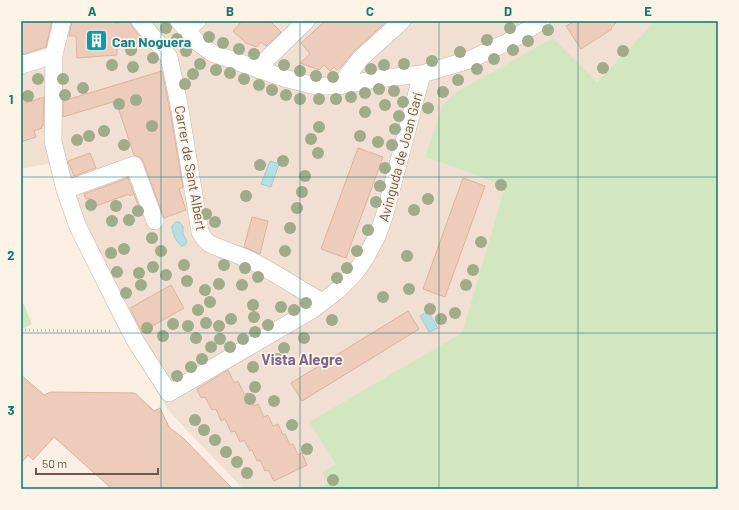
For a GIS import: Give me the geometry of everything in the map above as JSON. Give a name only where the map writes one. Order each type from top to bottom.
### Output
[{"type":"street","points":[[62,21],[54,54],[53,141],[65,190],[134,164],[155,221]]},
{"type":"street","name":"Carrer de Sant Albert","points":[[140,21],[169,58],[179,104],[200,232],[205,240],[210,244],[232,251],[256,263],[322,302]]},
{"type":"street","points":[[259,70],[272,54],[306,21]]},
{"type":"street","points":[[339,86],[362,58],[402,21]]},
{"type":"street","points":[[422,74],[469,60],[512,40],[541,21]]},
{"type":"street","name":"Avinguda de Joan Garí","points":[[65,190],[78,227],[121,313],[136,342],[169,392],[312,310],[338,290],[355,274],[378,236],[422,74],[376,79],[339,86],[316,86],[300,83],[212,53],[197,42],[188,24]]},
{"type":"street","points":[[21,65],[54,54]]},
{"type":"path","points":[[21,330],[112,331],[116,334]]},
{"type":"shaded area","points":[[21,21],[655,21],[597,82],[425,157],[505,186],[462,334],[310,422],[337,464],[328,483],[318,489],[243,489],[169,411],[117,326],[74,237],[51,163],[21,169]]},
{"type":"green space","points":[[655,21],[718,21],[718,489],[318,489],[328,483],[322,473],[336,464],[309,422],[462,333],[505,186],[425,157],[443,104],[457,92],[553,38],[597,82]]},
{"type":"green space","points":[[21,298],[32,324],[21,330]]},
{"type":"water","points":[[270,161],[279,164],[271,187],[261,184]]},
{"type":"water","points":[[176,222],[179,222],[183,226],[183,234],[187,241],[185,245],[182,246],[176,240],[173,231],[172,226]]},
{"type":"water","points":[[428,311],[438,328],[429,332],[420,316]]},
{"type":"building","points":[[21,21],[52,21],[46,47],[21,55]]},
{"type":"building","name":"Can Noguera","points":[[72,21],[115,21],[115,23],[130,22],[132,27],[144,42],[117,47],[117,55],[77,58],[76,36],[69,36]]},
{"type":"building","points":[[242,21],[270,21],[281,32],[266,46],[261,42],[257,47],[246,43],[233,31]]},
{"type":"building","points":[[325,21],[387,21],[354,51],[342,66],[337,70],[334,67],[330,71],[324,65],[319,70],[300,63],[310,54],[301,43]]},
{"type":"building","points":[[575,21],[618,21],[611,28],[612,29],[581,49],[566,26]]},
{"type":"building","points":[[162,71],[183,187],[179,189],[186,210],[164,218],[143,161],[140,157],[134,155],[116,101],[63,117],[63,101]]},
{"type":"building","points":[[44,97],[42,128],[34,131],[36,137],[21,142],[21,100],[25,99],[26,103]]},
{"type":"building","points":[[358,148],[383,157],[346,258],[321,249]]},
{"type":"building","points":[[90,153],[96,168],[74,176],[68,161]]},
{"type":"building","points":[[128,178],[142,215],[134,194],[130,196],[129,194],[96,206],[95,203],[92,204],[90,198],[86,199],[84,194]]},
{"type":"building","points":[[463,178],[485,186],[445,297],[423,289]]},
{"type":"building","points":[[252,217],[268,221],[260,254],[244,247]]},
{"type":"building","points":[[171,285],[184,308],[142,332],[130,308]]},
{"type":"building","points":[[408,311],[419,329],[302,401],[291,383]]},
{"type":"building","points":[[228,370],[234,383],[238,381],[244,394],[248,393],[254,406],[258,404],[264,417],[268,415],[273,426],[278,424],[290,445],[293,444],[298,455],[302,453],[307,465],[274,481],[268,470],[265,471],[260,460],[257,461],[252,450],[250,451],[244,440],[240,442],[235,431],[231,432],[225,419],[221,421],[216,409],[212,410],[205,397],[201,398],[197,389]]},
{"type":"building","points":[[21,375],[44,395],[51,392],[135,393],[154,411],[160,408],[169,427],[183,438],[233,489],[112,489],[54,437],[33,460],[28,455],[21,463]]},
{"type":"place","name":"Can Noguera","points":[[96,41]]},
{"type":"district","name":"Vista Alegre","points":[[302,359]]}]
